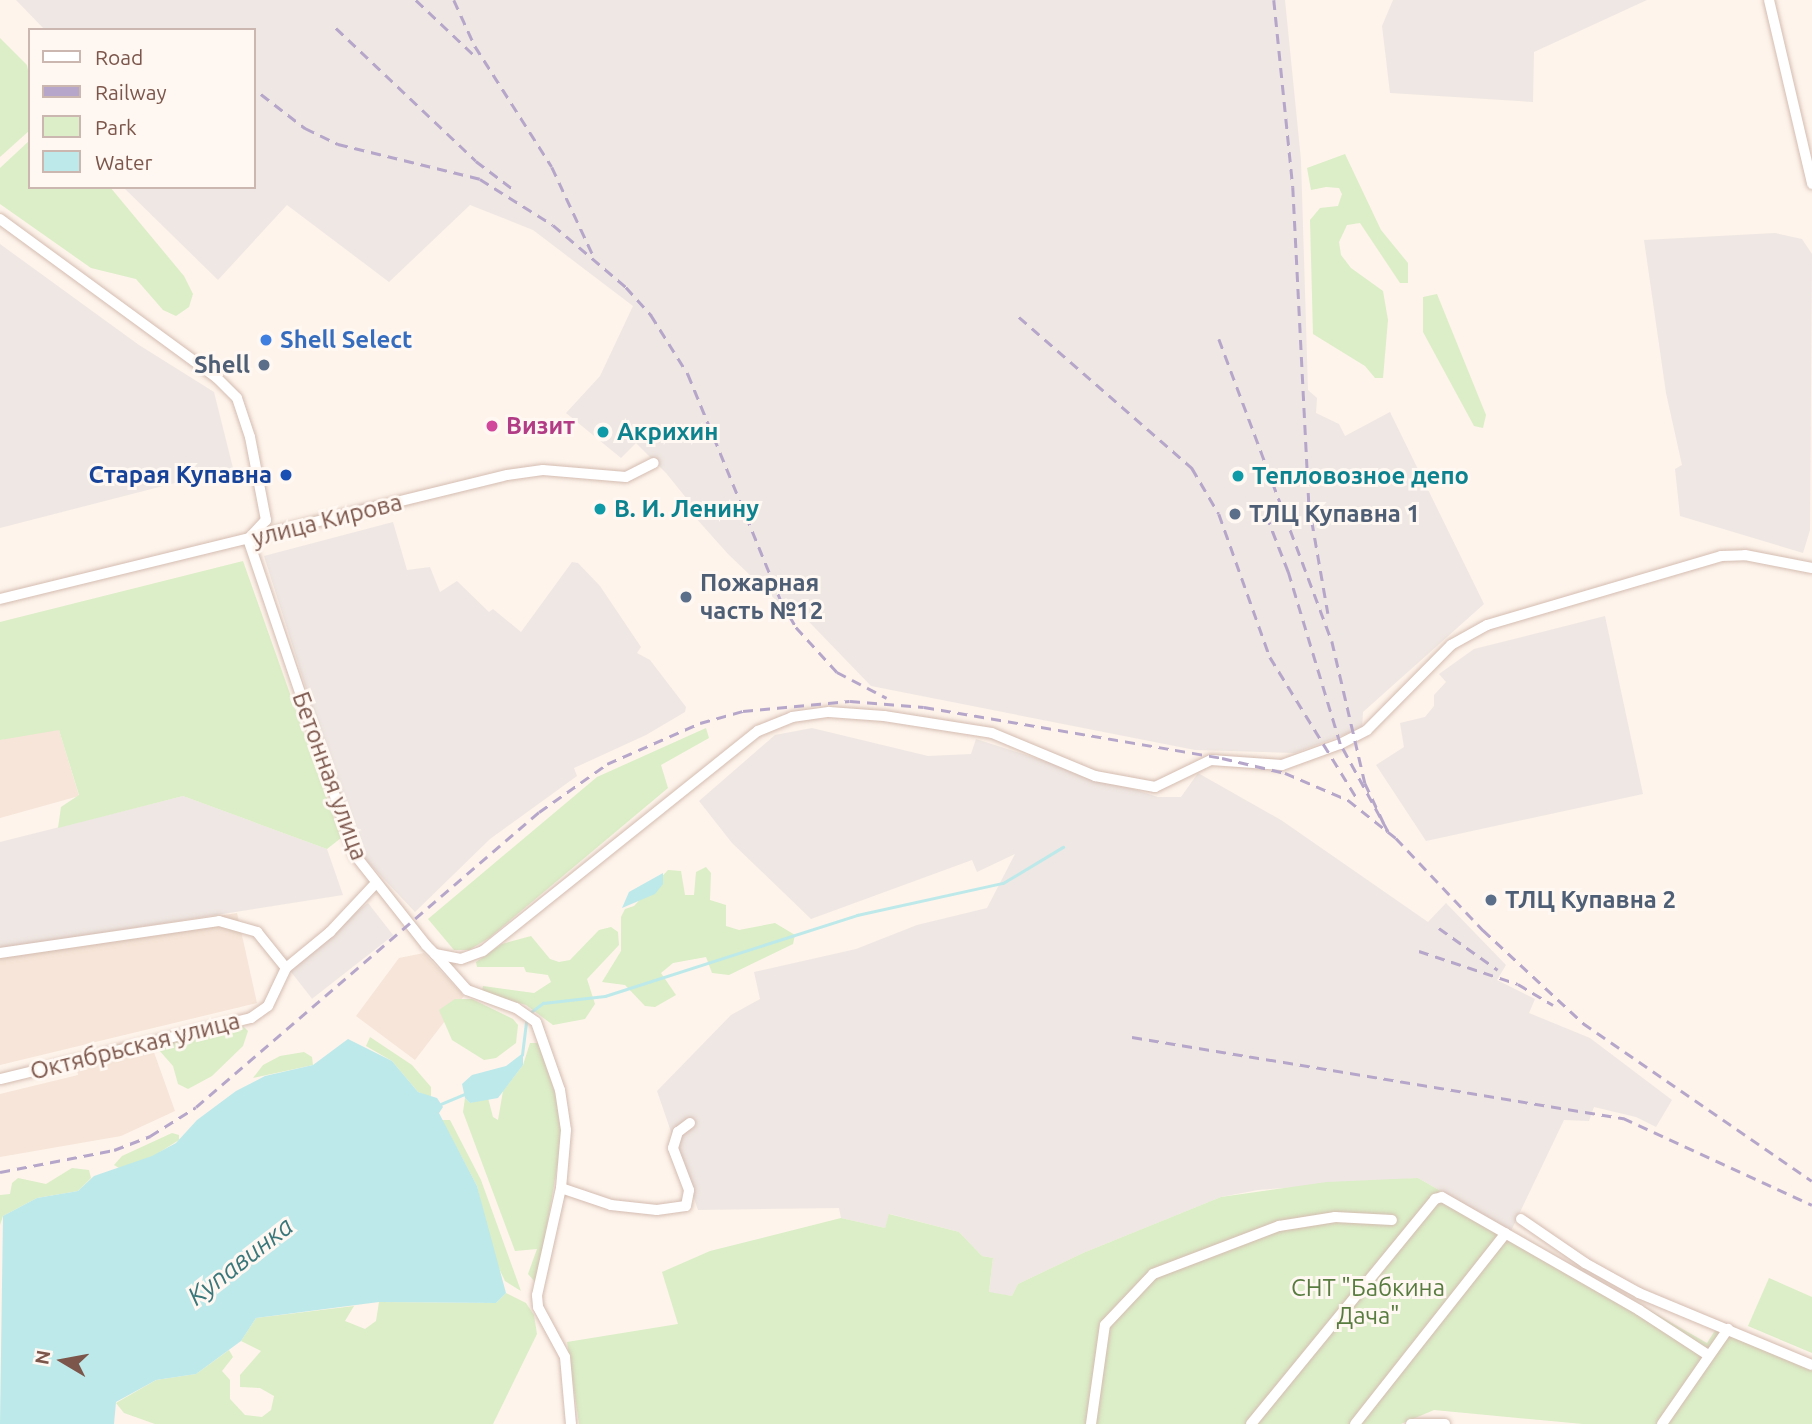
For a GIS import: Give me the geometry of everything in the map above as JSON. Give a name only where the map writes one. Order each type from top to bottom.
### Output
[{"type":"street","points":[[1769,0],[1812,184]]},
{"type":"street","points":[[0,219],[216,378],[237,398],[250,437],[266,520],[248,539]]},
{"type":"street","name":"улица Кирова","points":[[0,599],[519,473],[626,477],[654,463]]},
{"type":"street","name":"Бетонная улица","points":[[248,539],[350,843],[376,883],[467,990],[516,1008],[540,1027],[565,1114],[561,1188],[537,1295],[538,1307],[565,1357],[571,1424]]},
{"type":"street","points":[[435,954],[461,959],[483,951],[758,731],[792,717],[829,712],[992,733],[1051,760],[1130,785],[1155,787],[1223,758],[1282,765],[1367,730],[1451,645],[1488,625],[1721,556],[1745,555],[1812,568]]},
{"type":"street","points":[[0,953],[219,921],[257,932],[286,968],[330,932],[376,883]]},
{"type":"street","name":"Октябрьская улица","points":[[0,1079],[251,1018],[268,1006],[286,968]]},
{"type":"street","points":[[561,1188],[611,1205],[657,1210],[686,1206],[689,1190],[673,1148],[678,1132],[690,1123]]},
{"type":"street","points":[[1251,1424],[1435,1199],[1442,1196],[1708,1355]]},
{"type":"street","points":[[1091,1424],[1105,1325],[1153,1274],[1279,1226],[1335,1217],[1392,1220]]},
{"type":"street","points":[[1521,1219],[1585,1264],[1639,1293],[1812,1365]]},
{"type":"street","points":[[1355,1424],[1506,1233]]},
{"type":"street","points":[[1662,1424],[1728,1329]]},
{"type":"street","points":[[1411,1424],[1445,1424]]},
{"type":"shaded area","points":[[16,0],[1285,0],[1301,160],[1308,390],[1317,398],[1316,413],[1339,424],[1345,436],[1390,412],[1484,604],[1363,712],[1362,728],[1295,753],[1195,750],[871,686],[786,598],[779,603],[728,554],[686,507],[687,499],[666,473],[636,443],[621,458],[566,413],[600,376],[633,306],[533,230],[470,205],[389,282],[287,205],[218,280],[125,189],[256,189],[256,28],[43,28]]},
{"type":"shaded area","points":[[1393,0],[1647,0],[1534,52],[1533,102],[1390,93],[1382,26]]},
{"type":"shaded area","points":[[1775,233],[1802,239],[1812,254],[1810,530],[1803,553],[1680,516],[1675,469],[1682,465],[1666,393],[1644,240]]},
{"type":"shaded area","points":[[0,244],[139,345],[214,392],[233,468],[0,528]]},
{"type":"shaded area","points":[[393,522],[407,570],[430,567],[440,592],[457,581],[489,612],[493,609],[521,632],[572,562],[578,563],[600,586],[641,647],[637,653],[650,660],[686,707],[685,712],[646,735],[574,768],[577,776],[490,839],[415,912],[365,859],[354,839],[264,556]]},
{"type":"shaded area","points":[[1605,616],[1643,794],[1426,841],[1376,765],[1404,747],[1400,723],[1425,717],[1434,706],[1434,695],[1446,682],[1439,674],[1474,649]]},
{"type":"shaded area","points":[[812,728],[928,756],[971,754],[976,739],[1158,797],[1181,797],[1198,773],[1281,820],[1428,922],[1446,903],[1506,965],[1497,980],[1535,999],[1529,1013],[1590,1038],[1672,1100],[1656,1127],[1636,1117],[1594,1107],[1589,1121],[1564,1120],[1511,1231],[1418,1178],[1258,1190],[1221,1197],[1083,1253],[1018,1284],[1012,1296],[989,1293],[993,1258],[982,1256],[959,1232],[890,1214],[885,1228],[841,1218],[839,1208],[698,1210],[657,1091],[731,1015],[760,999],[754,972],[856,949],[917,925],[987,908],[1015,854],[977,872],[972,860],[811,919],[732,843],[699,801],[775,735]]},
{"type":"shaded area","points":[[43,729],[59,730],[79,796],[0,818],[0,740]]},
{"type":"shaded area","points":[[183,796],[327,849],[343,895],[0,949],[0,842]]},
{"type":"shaded area","points":[[368,903],[393,935],[312,999],[287,966]]},
{"type":"shaded area","points":[[237,913],[257,1003],[0,1065],[0,949]]},
{"type":"shaded area","points":[[424,953],[464,996],[415,1060],[356,1016],[399,958]]},
{"type":"shaded area","points":[[151,1044],[175,1111],[121,1136],[0,1157],[0,1094],[78,1075],[77,1069]]},
{"type":"green space","points":[[0,38],[27,65],[28,132],[0,157]]},
{"type":"green space","points":[[28,142],[28,189],[112,189],[184,276],[193,294],[189,307],[176,316],[163,310],[136,279],[91,268],[0,204],[0,168]]},
{"type":"green space","points":[[1345,154],[1381,230],[1408,263],[1408,283],[1400,283],[1360,223],[1347,225],[1339,242],[1341,255],[1351,268],[1383,291],[1388,320],[1383,378],[1375,378],[1365,366],[1313,334],[1310,220],[1320,208],[1338,206],[1342,194],[1339,188],[1311,190],[1307,168]]},
{"type":"green space","points":[[1437,294],[1486,415],[1483,428],[1474,426],[1423,332],[1423,297]]},
{"type":"green space","points":[[243,561],[341,838],[327,849],[183,796],[58,828],[61,807],[79,795],[59,730],[0,740],[0,622]]},
{"type":"green space","points":[[706,728],[709,738],[661,765],[668,788],[489,938],[469,950],[454,950],[428,919],[597,777]]},
{"type":"green space","points":[[706,867],[711,873],[710,900],[726,905],[726,926],[739,930],[775,923],[795,935],[793,944],[729,975],[712,973],[706,957],[673,963],[661,973],[676,995],[655,1007],[645,1006],[625,985],[602,982],[621,951],[621,917],[625,909],[634,906],[668,870],[681,871],[685,895],[694,895],[696,872]]},
{"type":"green space","points":[[611,927],[618,932],[619,945],[587,979],[595,1004],[585,1019],[553,1025],[526,1005],[482,992],[483,986],[534,993],[551,982],[548,975],[526,972],[524,967],[477,967],[476,962],[502,944],[531,936],[550,959],[559,962],[570,960],[599,930]]},
{"type":"green space","points":[[455,999],[472,999],[513,1019],[518,1025],[516,1043],[496,1058],[484,1060],[452,1040],[439,1010]]},
{"type":"green space","points":[[243,1026],[248,1031],[243,1046],[212,1076],[188,1089],[178,1084],[173,1066],[158,1049],[163,1043]]},
{"type":"green space","points":[[370,1037],[412,1065],[431,1087],[431,1097],[418,1092],[392,1061],[366,1046]]},
{"type":"green space","points":[[530,1043],[538,1043],[559,1104],[563,1133],[537,1284],[528,1274],[537,1249],[515,1251],[463,1112],[465,1098],[470,1103],[488,1098],[493,1117],[498,1120],[503,1091],[523,1065]]},
{"type":"green space","points":[[304,1052],[312,1057],[313,1065],[253,1078],[263,1065],[280,1056]]},
{"type":"green space","points":[[442,1120],[450,1120],[481,1180],[521,1291],[505,1281],[493,1256],[477,1186]]},
{"type":"green space","points":[[172,1133],[179,1135],[179,1140],[152,1157],[119,1168],[114,1165],[122,1156]]},
{"type":"green space","points":[[72,1168],[89,1170],[91,1178],[78,1191],[37,1198],[3,1216],[0,1225],[0,1195],[10,1194],[12,1183],[18,1178],[46,1184]]},
{"type":"green space","name":"СНТ \"Бабкина Дача\"","points":[[1418,1178],[1707,1343],[1716,1329],[1812,1369],[1812,1424],[1583,1424],[1434,1410],[1401,1424],[579,1424],[567,1342],[678,1324],[662,1272],[710,1251],[841,1218],[885,1228],[889,1214],[959,1232],[982,1256],[993,1258],[989,1292],[1012,1296],[1018,1284],[1083,1253],[1221,1197],[1327,1182]]},
{"type":"green space","points":[[1769,1278],[1812,1297],[1812,1353],[1748,1326]]},
{"type":"green space","points":[[506,1293],[526,1303],[534,1315],[537,1334],[493,1424],[155,1424],[124,1413],[116,1403],[156,1380],[196,1374],[229,1350],[233,1357],[222,1371],[230,1380],[230,1399],[245,1415],[262,1417],[271,1410],[274,1396],[260,1388],[240,1387],[240,1375],[261,1351],[241,1341],[256,1318],[354,1306],[345,1321],[365,1329],[376,1321],[379,1302],[496,1303]]},
{"type":"water","points":[[663,873],[663,884],[655,894],[622,908],[629,892]]},
{"type":"water","name":"Купавинка","points":[[348,1039],[392,1061],[418,1092],[437,1098],[443,1107],[439,1113],[477,1186],[506,1293],[496,1303],[379,1302],[256,1318],[241,1341],[196,1374],[156,1380],[116,1402],[114,1424],[0,1424],[3,1216],[37,1198],[78,1191],[94,1176],[152,1156],[176,1143],[197,1120],[236,1091],[265,1076],[313,1065]]},
{"type":"water","points":[[523,1053],[523,1065],[498,1098],[470,1103],[465,1098],[462,1084],[472,1075],[506,1066]]},
{"type":"waterway","points":[[531,1012],[543,1003],[605,996],[857,915],[1003,883],[1063,847]]},
{"type":"waterway","points":[[522,1055],[526,1020]]},
{"type":"waterway","points":[[441,1104],[467,1093]]},
{"type":"railway","points":[[416,0],[474,55]]},
{"type":"railway","points":[[454,0],[475,46],[552,167],[593,255]]},
{"type":"railway","points":[[1274,0],[1293,187],[1309,504],[1328,613]]},
{"type":"railway","points":[[336,28],[476,161],[514,190]]},
{"type":"railway","points":[[261,94],[305,128],[338,144],[480,179],[553,225],[626,287],[651,315],[688,374],[781,601],[796,627],[837,672],[887,698]]},
{"type":"railway","points":[[1019,317],[1192,468],[1219,514],[1270,657],[1358,800]]},
{"type":"railway","points":[[1219,339],[1332,641],[1365,783],[1388,832],[1340,744],[1288,572],[1264,510]]},
{"type":"railway","points":[[0,1172],[114,1150],[150,1136],[196,1107],[539,812],[607,764],[700,723],[743,711],[850,701],[924,707],[1222,758],[1285,773],[1348,800],[1396,838],[1483,930],[1583,1023],[1812,1181]]},
{"type":"railway","points":[[1439,928],[1498,970]]},
{"type":"railway","points":[[1419,951],[1518,984],[1553,1005]]},
{"type":"railway","points":[[1132,1037],[1623,1118],[1812,1205]]},
{"type":"place","name":"Shell Select","points":[[266,340]]},
{"type":"place","name":"Shell","points":[[264,365]]},
{"type":"place","name":"Визит","points":[[492,426]]},
{"type":"place","name":"Акрихин","points":[[603,432]]},
{"type":"place","name":"Старая Купавна","points":[[286,475]]},
{"type":"place","name":"Тепловозное депо","points":[[1238,476]]},
{"type":"place","name":"В. И. Ленину","points":[[600,509]]},
{"type":"place","name":"ТЛЦ Купавна 1","points":[[1235,514]]},
{"type":"place","name":"Пожарная часть №12","points":[[686,597]]},
{"type":"place","name":"ТЛЦ Купавна 2","points":[[1491,900]]}]
